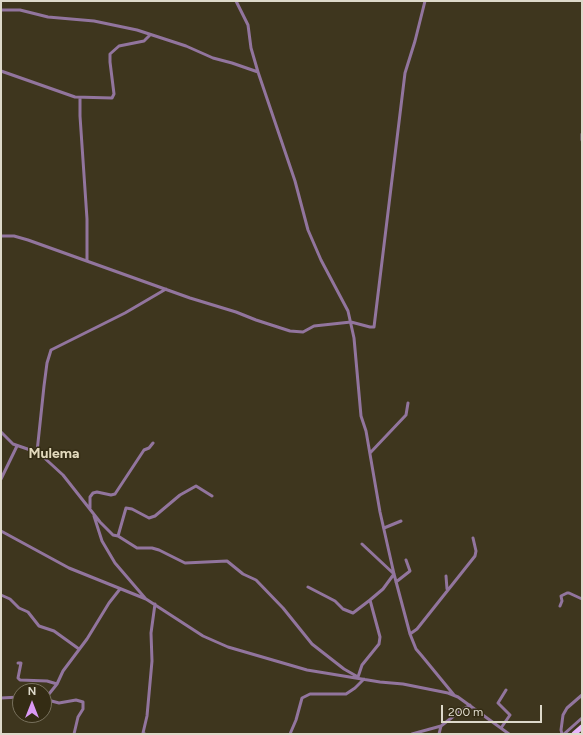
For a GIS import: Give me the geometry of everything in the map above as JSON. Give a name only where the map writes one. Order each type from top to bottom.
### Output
[{"type":"main road","points":[[574,734],[582,726]]},
{"type":"street","points":[[236,1],[248,24],[251,48],[295,181],[308,230],[321,260],[344,300],[351,322],[356,353],[360,410],[366,431],[394,574],[410,634],[416,649],[454,695],[510,734]]},
{"type":"street","points":[[1,236],[14,236],[28,240],[256,320],[298,332],[306,332],[314,326],[351,322],[374,327],[405,73],[415,41],[424,1]]},
{"type":"street","points":[[1,10],[20,10],[48,17],[100,22],[137,30],[186,46],[207,56],[258,72]]},
{"type":"street","points":[[1,71],[80,98],[112,98],[114,94],[110,54],[119,46],[144,41],[150,35]]},
{"type":"street","points":[[80,98],[88,261]]},
{"type":"street","points":[[582,134],[582,140]]},
{"type":"street","points":[[37,452],[47,363],[51,350],[125,313],[166,289]]},
{"type":"street","points":[[370,453],[406,414],[408,403]]},
{"type":"street","points":[[1,432],[10,442],[17,446],[37,452],[66,478],[79,497],[110,532],[137,548],[159,550],[185,563],[227,561],[243,574],[256,580],[283,608],[312,644],[344,669],[358,677]]},
{"type":"street","points":[[90,508],[90,497],[93,493],[115,494],[144,450],[153,443]]},
{"type":"street","points":[[1,479],[17,446]]},
{"type":"street","points":[[118,536],[126,508],[132,509],[149,518],[155,516],[180,495],[196,486],[212,496]]},
{"type":"street","points":[[93,513],[102,541],[115,563],[146,599]]},
{"type":"street","points":[[384,528],[400,521]]},
{"type":"street","points":[[1,530],[69,568],[146,599],[203,636],[228,647],[307,670],[403,684],[454,695]]},
{"type":"street","points":[[410,634],[417,628],[475,556],[476,551],[473,538]]},
{"type":"street","points":[[362,544],[394,574]]},
{"type":"street","points":[[396,582],[410,571],[406,560]]},
{"type":"street","points":[[308,587],[335,601],[343,609],[353,613],[383,589],[394,574]]},
{"type":"street","points":[[446,576],[447,589]]},
{"type":"street","points":[[52,690],[57,684],[63,671],[87,639],[109,603],[120,589]]},
{"type":"street","points":[[560,606],[562,601],[561,596],[567,593],[582,598]]},
{"type":"street","points":[[1,595],[10,599],[19,608],[28,612],[39,626],[54,631],[79,649]]},
{"type":"street","points":[[358,677],[362,665],[379,644],[380,637],[370,600]]},
{"type":"street","points":[[145,734],[143,733],[147,716],[152,661],[151,633],[155,604]]},
{"type":"street","points":[[18,662],[21,663],[18,678],[20,680],[48,681],[57,684]]},
{"type":"street","points":[[290,734],[296,720],[302,698],[310,694],[346,694],[364,679]]},
{"type":"street","points":[[501,728],[510,715],[498,703],[506,690]]},
{"type":"street","points":[[582,695],[567,708],[563,716],[561,730],[563,734],[582,718]]},
{"type":"street","points":[[1,698],[12,698]]},
{"type":"street","points":[[52,701],[59,703],[76,700],[83,702],[83,709],[78,717],[74,734]]},
{"type":"street","points":[[412,734],[441,726],[456,714],[470,706]]},
{"type":"street","points":[[439,734],[441,726]]},
{"type":"district","name":"Mulema","points":[[54,454]]}]
